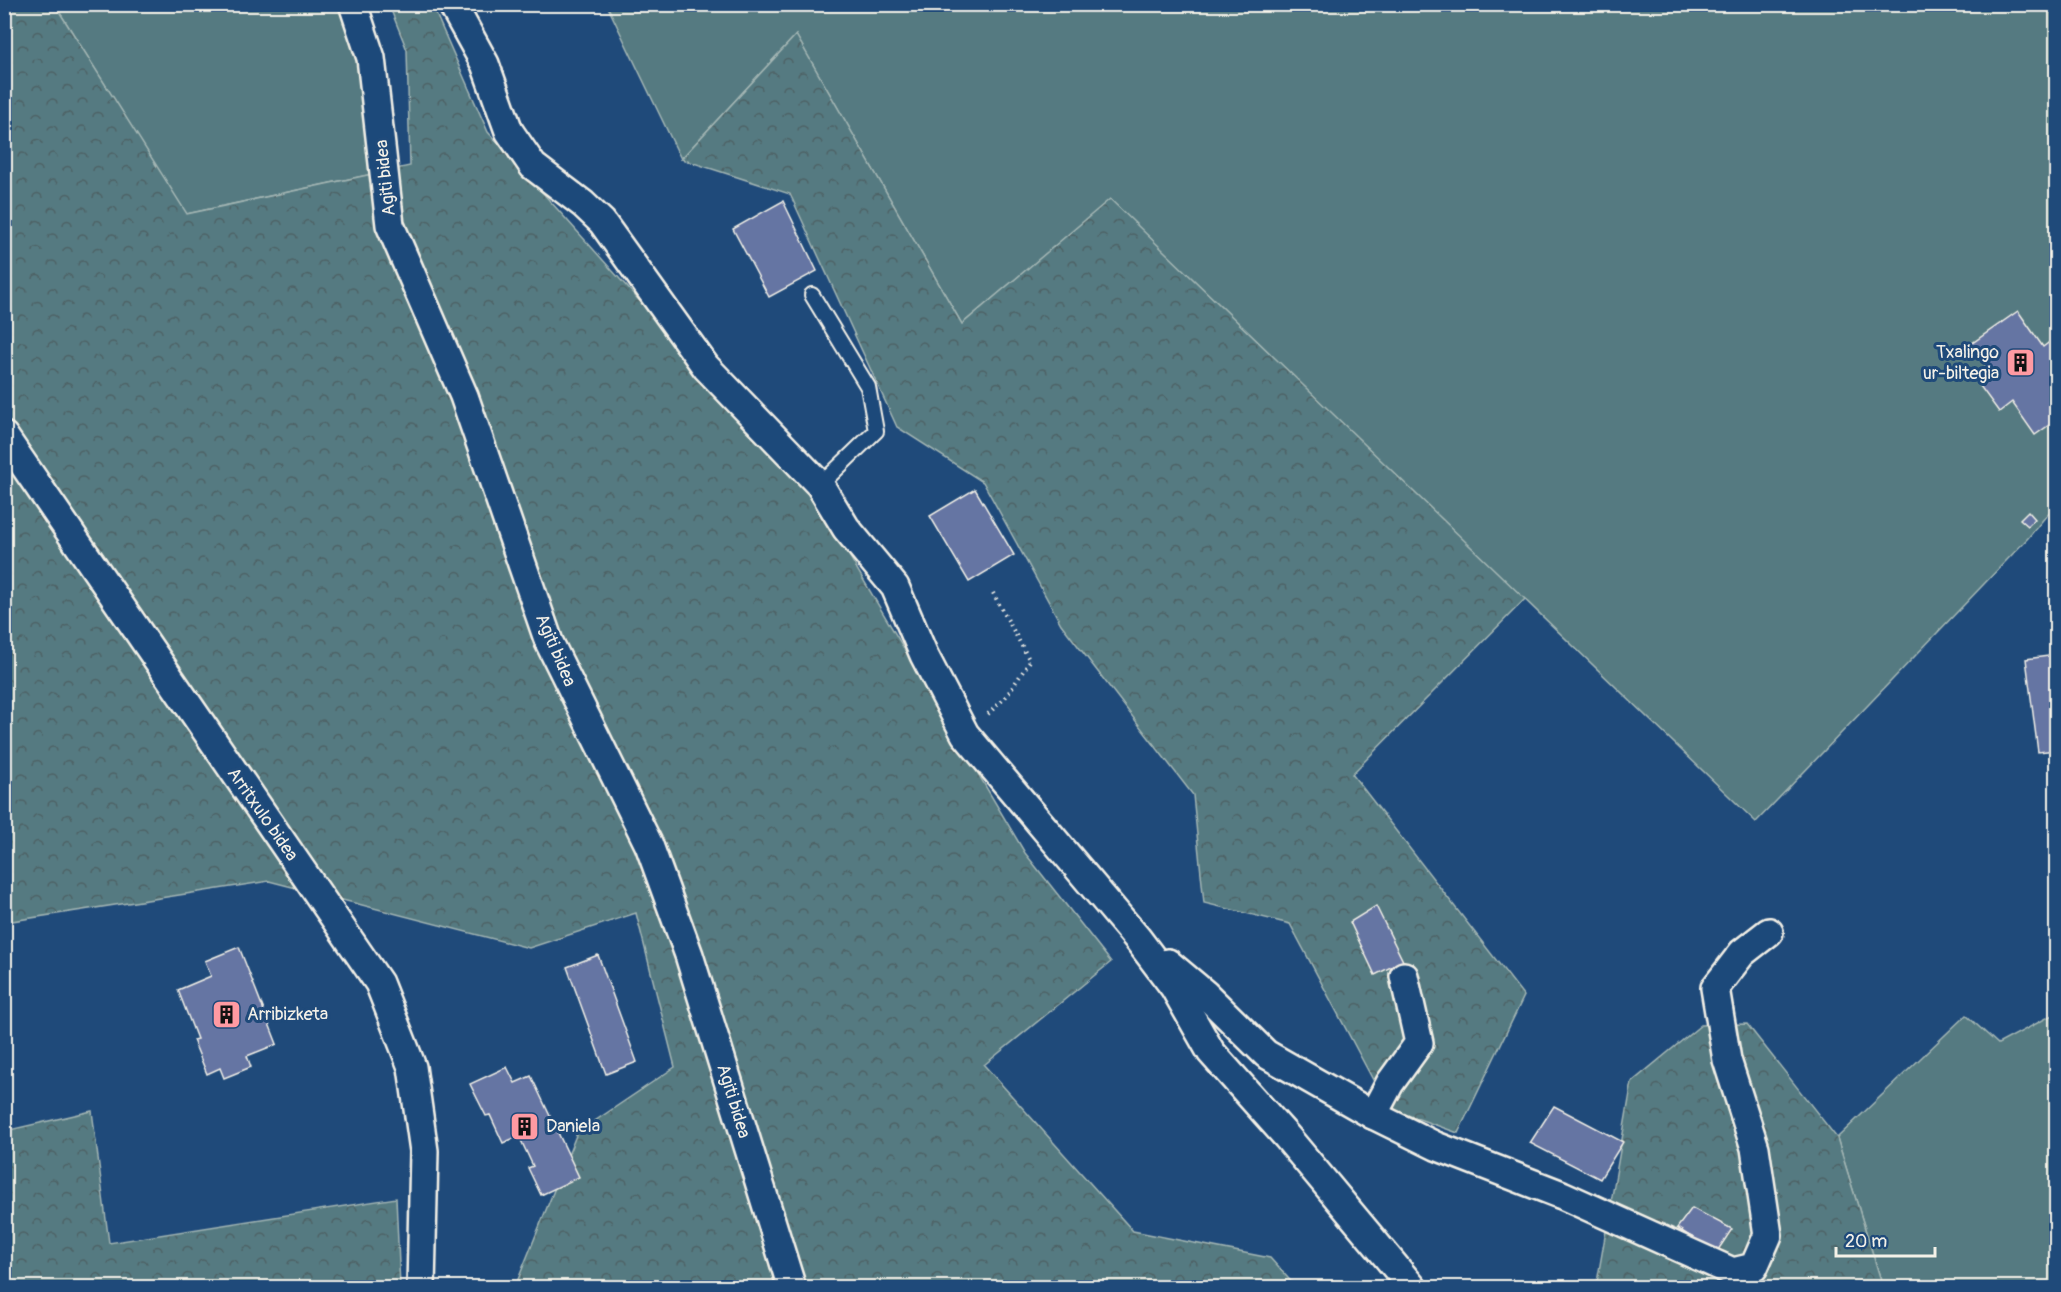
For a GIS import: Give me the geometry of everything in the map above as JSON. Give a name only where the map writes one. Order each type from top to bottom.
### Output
[{"type":"street","name":"Agiti bidea","points":[[353,4],[371,58],[390,225],[464,396],[549,642],[649,845],[689,955],[792,1287]]},
{"type":"street","points":[[452,4],[485,64],[508,131],[533,166],[583,204],[602,222],[706,367],[820,485],[846,528],[895,587],[924,655],[964,734],[1137,938],[1174,987],[1211,1052],[1287,1137],[1413,1287]]},
{"type":"street","name":"Arritxulo bidea","points":[[4,436],[379,983],[412,1066],[424,1151],[420,1287]]},
{"type":"street","points":[[1137,938],[1205,994],[1266,1054],[1373,1114],[1436,1146],[1562,1195],[1733,1272],[1754,1268],[1768,1235],[1755,1148],[1726,1060],[1715,988],[1742,953],[1769,932]]},
{"type":"street","points":[[1373,1114],[1390,1083],[1419,1042],[1404,976]]},
{"type":"lane","points":[[812,295],[868,387],[876,431],[820,485]]},
{"type":"path","points":[[964,734],[1005,698],[1030,661],[992,591]]},
{"type":"green space","points":[[5,5],[55,5],[187,214],[410,166],[407,50],[389,5],[432,5],[488,132],[812,493],[1025,853],[1111,962],[984,1065],[1133,1231],[1270,1258],[1296,1287],[522,1287],[517,1282],[577,1133],[675,1067],[636,913],[529,948],[269,881],[5,922]]},
{"type":"green space","points":[[55,5],[345,5],[365,61],[372,174],[186,214]]},
{"type":"green space","points":[[607,5],[2056,5],[2056,504],[2028,538],[1756,822],[1110,200],[962,324],[796,35],[681,159]]},
{"type":"green space","points":[[796,35],[962,324],[1110,199],[1525,599],[1352,774],[1524,996],[1458,1133],[1388,1108],[1290,924],[1204,903],[1193,795],[1061,624],[983,482],[897,427],[790,194],[681,159]]},
{"type":"green space","points":[[2056,1013],[2056,1287],[1883,1287],[1837,1138],[1966,1015],[1998,1044]]},
{"type":"green space","points":[[1747,1024],[1837,1138],[1883,1287],[1596,1288],[1632,1082],[1701,1025]]},
{"type":"green space","points":[[92,1111],[109,1243],[396,1198],[400,1287],[5,1287],[5,1131]]},
{"type":"building","points":[[783,201],[817,271],[769,297],[733,229]]},
{"type":"building","name":"Txalingo ur-biltegia","points":[[2018,311],[2043,347],[2056,337],[2056,420],[2035,435],[2012,402],[1999,412],[1980,386],[1994,376],[1971,344]]},
{"type":"building","points":[[975,489],[1014,555],[969,582],[930,516]]},
{"type":"building","points":[[2028,511],[2035,519],[2028,526],[2020,519]]},
{"type":"building","points":[[2056,655],[2056,750],[2038,752],[2026,659]]},
{"type":"building","points":[[1376,906],[1403,961],[1375,975],[1350,922]]},
{"type":"building","name":"Arribizketa","points":[[239,947],[277,1044],[247,1056],[251,1067],[224,1078],[220,1068],[207,1074],[193,1040],[197,1039],[178,990],[211,976],[205,961]]},
{"type":"building","points":[[598,955],[637,1062],[606,1074],[567,967]]},
{"type":"building","name":"Daniela","points":[[507,1067],[515,1083],[531,1076],[579,1177],[541,1195],[528,1168],[533,1166],[519,1136],[503,1143],[490,1115],[486,1116],[470,1084]]},
{"type":"building","points":[[1554,1106],[1623,1142],[1600,1179],[1530,1143]]},
{"type":"building","points":[[1692,1208],[1732,1229],[1716,1253],[1677,1228]]},
{"type":"place","name":"Txalingo ur-biltegia","points":[[2020,362]]},
{"type":"place","name":"Arribizketa","points":[[226,1014]]},
{"type":"place","name":"Daniela","points":[[525,1126]]}]
